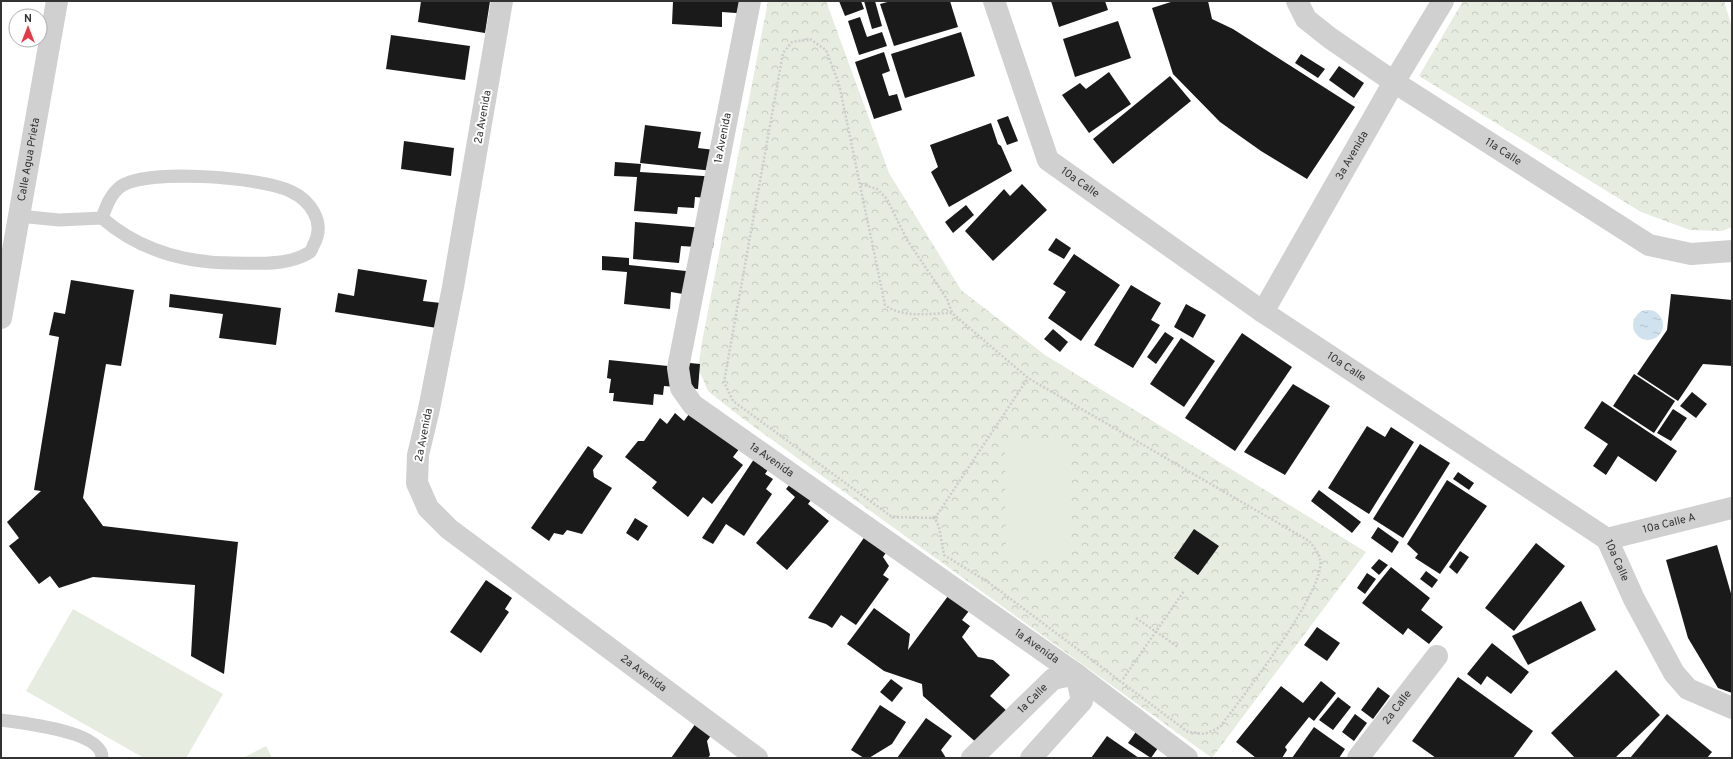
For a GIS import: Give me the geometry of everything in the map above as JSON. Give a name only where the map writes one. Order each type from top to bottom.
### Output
[{"type":"street","name":"Calle Agua Prieta","points":[[1,318],[57,1]]},
{"type":"street","name":"2a Avenida","points":[[502,1],[453,287],[429,409],[418,455],[417,483],[428,508],[449,529],[757,758]]},
{"type":"street","name":"1a Avenida","points":[[750,1],[678,368],[681,388],[693,405],[1076,674],[1187,758]]},
{"type":"street","name":"10a Calle","points":[[994,1],[1048,160],[1263,312],[1607,539],[1634,599],[1674,673],[1688,689],[1732,708]]},
{"type":"street","name":"11a Calle","points":[[1297,1],[1306,18],[1330,38],[1394,82],[1649,245],[1691,254],[1732,251]]},
{"type":"street","name":"3a Avenida","points":[[1263,312],[1394,82],[1443,1]]},
{"type":"street","name":"10a Calle A","points":[[1607,539],[1732,508]]},
{"type":"street","name":"2a Calle","points":[[1358,758],[1437,656]]},
{"type":"street","name":"1a Calle","points":[[972,758],[1053,679],[1076,674]]},
{"type":"street","points":[[1031,758],[1082,701],[1076,674]]},
{"type":"lane","points":[[19,216],[59,220],[102,218],[124,236],[143,246],[165,254],[179,258],[230,263],[262,263],[290,260],[310,252],[319,236],[319,222],[309,203],[296,194],[290,190],[232,178],[197,176],[146,178],[121,187],[108,202],[102,218]]},
{"type":"lane","points":[[1,720],[71,732],[86,739],[97,747],[102,755],[102,758]]},
{"type":"path","points":[[733,401],[724,382],[782,53],[792,42],[810,39],[826,50],[839,84],[885,305],[893,311],[909,314],[952,313]]},
{"type":"path","points":[[861,184],[876,189],[887,199],[907,240],[947,299],[952,313],[1028,378],[1309,541],[1321,560],[1318,579],[1289,633],[1220,727],[1205,734],[1188,732],[988,582],[944,555],[939,527],[935,518],[1028,378]]},
{"type":"path","points":[[1121,681],[1184,591]]},
{"type":"path","points":[[1136,618],[1178,647]]},
{"type":"green space","points":[[768,1],[826,1],[889,173],[961,290],[1045,355],[1366,552],[1212,758],[742,418],[708,391],[698,368],[702,342]]},
{"type":"green space","points":[[1463,1],[1724,1],[1732,27],[1732,227],[1722,231],[1690,230],[1641,212],[1419,76]]},
{"type":"green space","points":[[1005,439],[1070,440],[1070,558],[1006,558]]},
{"type":"green space","points":[[73,609],[223,694],[186,758],[144,758],[26,691]]},
{"type":"green space","points":[[266,746],[272,758],[243,758]]},
{"type":"water","points":[[1648,310],[1659,314],[1663,325],[1659,336],[1648,340],[1637,336],[1633,325],[1637,314]]},
{"type":"building","points":[[421,1],[490,1],[485,33],[418,22]]},
{"type":"building","points":[[673,1],[751,1],[750,14],[722,12],[722,27],[672,24]]},
{"type":"building","points":[[839,1],[861,1],[864,9],[845,16]]},
{"type":"building","points":[[864,1],[875,1],[882,26],[872,29]]},
{"type":"building","points":[[891,1],[950,1],[958,27],[894,46],[880,4]]},
{"type":"building","points":[[1051,1],[1105,1],[1108,10],[1059,27]]},
{"type":"building","points":[[1174,1],[1208,1],[1212,19],[1233,29],[1355,107],[1307,179],[1261,151],[1220,122],[1173,74],[1152,8]]},
{"type":"building","points":[[860,17],[867,37],[882,32],[887,46],[859,55],[848,21]]},
{"type":"building","points":[[1118,21],[1131,58],[1075,77],[1063,39]]},
{"type":"building","points":[[961,32],[975,76],[905,98],[891,54]]},
{"type":"building","points":[[391,35],[470,46],[465,80],[386,69]]},
{"type":"building","points":[[884,52],[890,71],[882,74],[889,96],[897,94],[902,110],[874,119],[855,62]]},
{"type":"building","points":[[1301,54],[1325,69],[1318,78],[1295,63]]},
{"type":"building","points":[[1339,66],[1364,83],[1354,98],[1329,80]]},
{"type":"building","points":[[1109,72],[1131,104],[1089,133],[1062,95],[1080,83],[1086,89]]},
{"type":"building","points":[[1170,76],[1191,101],[1113,164],[1093,139]]},
{"type":"building","points":[[1008,116],[1018,141],[1007,145],[997,120]]},
{"type":"building","points":[[991,123],[998,144],[1001,146],[1012,171],[949,207],[931,172],[938,167],[930,145]]},
{"type":"building","points":[[645,125],[701,132],[698,148],[715,150],[713,171],[640,163]]},
{"type":"building","points":[[404,141],[454,148],[451,176],[401,169]]},
{"type":"building","points":[[615,162],[641,164],[640,172],[719,177],[717,199],[695,197],[694,208],[678,207],[677,214],[634,211],[637,177],[614,176]]},
{"type":"building","points":[[1022,184],[1047,210],[993,261],[965,231],[1004,189],[1010,196]]},
{"type":"building","points":[[966,205],[974,215],[953,233],[945,222]]},
{"type":"building","points":[[635,222],[715,229],[713,248],[681,246],[679,263],[633,259]]},
{"type":"building","points":[[1056,238],[1071,248],[1064,259],[1048,250]]},
{"type":"building","points":[[1074,254],[1120,285],[1081,341],[1048,318],[1066,292],[1053,284]]},
{"type":"building","points":[[602,256],[629,258],[629,265],[705,273],[701,297],[671,292],[670,309],[624,304],[627,272],[602,270]]},
{"type":"building","points":[[358,269],[427,280],[423,301],[441,303],[437,328],[335,312],[338,293],[354,296]]},
{"type":"building","points":[[71,280],[134,290],[121,366],[106,364],[83,498],[103,526],[238,542],[224,674],[191,656],[195,585],[93,577],[59,588],[50,576],[39,584],[9,546],[19,538],[7,522],[41,491],[34,490],[59,337],[49,335],[54,312],[65,314]]},
{"type":"building","points":[[1131,285],[1161,303],[1151,320],[1160,325],[1133,368],[1094,345]]},
{"type":"building","points":[[170,294],[281,308],[276,345],[219,338],[223,314],[169,307]]},
{"type":"building","points":[[1671,294],[1732,300],[1732,366],[1703,364],[1678,401],[1637,374],[1667,330]]},
{"type":"building","points":[[1186,304],[1206,315],[1193,338],[1174,327]]},
{"type":"building","points":[[1053,329],[1068,342],[1060,352],[1044,339]]},
{"type":"building","points":[[1165,332],[1174,338],[1156,364],[1147,357]]},
{"type":"building","points":[[1242,333],[1292,367],[1235,451],[1185,418]]},
{"type":"building","points":[[1181,338],[1215,361],[1184,407],[1150,384]]},
{"type":"building","points":[[609,360],[668,366],[669,361],[700,364],[698,389],[664,386],[663,395],[654,394],[653,405],[613,401],[614,393],[609,393],[611,379],[607,378]]},
{"type":"building","points":[[1634,374],[1675,401],[1654,433],[1613,406]]},
{"type":"building","points":[[1293,384],[1330,406],[1285,475],[1244,452]]},
{"type":"building","points":[[1692,392],[1707,404],[1696,418],[1680,406]]},
{"type":"building","points":[[1602,401],[1677,451],[1656,482],[1618,456],[1606,475],[1593,466],[1608,444],[1584,428]]},
{"type":"building","points":[[1673,409],[1687,418],[1671,441],[1657,433]]},
{"type":"building","points":[[692,410],[747,439],[733,457],[743,465],[712,504],[703,497],[688,517],[652,488],[657,482],[625,457],[638,441],[644,441],[660,418],[667,424],[675,413],[684,421]]},
{"type":"building","points":[[1367,426],[1385,437],[1391,427],[1414,442],[1369,514],[1328,488]]},
{"type":"building","points":[[1420,444],[1450,463],[1403,538],[1373,519]]},
{"type":"building","points":[[588,446],[603,456],[593,470],[594,477],[612,488],[582,534],[567,530],[563,535],[554,533],[549,541],[531,528]]},
{"type":"building","points":[[760,450],[772,464],[765,474],[773,479],[766,489],[772,494],[744,536],[726,524],[713,544],[702,538]]},
{"type":"building","points":[[1458,472],[1474,483],[1469,490],[1453,479]]},
{"type":"building","points":[[795,478],[815,495],[808,504],[829,521],[787,570],[756,543],[795,497],[786,489]]},
{"type":"building","points":[[1447,480],[1487,506],[1440,574],[1415,558],[1418,554],[1407,544]]},
{"type":"building","points":[[1319,490],[1361,522],[1352,533],[1311,501]]},
{"type":"building","points":[[635,518],[648,526],[638,541],[626,533]]},
{"type":"building","points":[[1378,527],[1399,542],[1392,553],[1371,538]]},
{"type":"building","points":[[1194,529],[1219,546],[1198,575],[1174,558]]},
{"type":"building","points":[[868,532],[890,547],[883,557],[889,566],[883,575],[889,579],[856,625],[841,615],[832,628],[826,624],[808,618]]},
{"type":"building","points":[[1536,543],[1565,566],[1514,631],[1485,608]]},
{"type":"building","points":[[1717,545],[1732,597],[1732,693],[1718,688],[1688,638],[1666,560]]},
{"type":"building","points":[[1460,551],[1469,557],[1457,574],[1449,567]]},
{"type":"building","points":[[1379,559],[1388,565],[1379,575],[1371,568]]},
{"type":"building","points":[[1391,567],[1430,598],[1421,610],[1443,627],[1429,644],[1408,628],[1403,635],[1362,603]]},
{"type":"building","points":[[1426,571],[1438,580],[1432,588],[1420,579]]},
{"type":"building","points":[[1367,573],[1376,579],[1365,594],[1357,588]]},
{"type":"building","points":[[486,580],[512,598],[505,609],[509,612],[481,653],[450,632]]},
{"type":"building","points":[[951,592],[972,607],[962,620],[970,626],[962,637],[978,657],[993,660],[1010,675],[990,696],[1007,711],[978,744],[923,696],[922,684],[884,671],[847,644],[874,608],[910,634],[908,650]]},
{"type":"building","points":[[1581,601],[1596,630],[1528,665],[1512,636]]},
{"type":"building","points":[[1317,627],[1340,643],[1327,661],[1304,645]]},
{"type":"building","points":[[1492,643],[1529,672],[1511,694],[1487,676],[1481,685],[1467,674]]},
{"type":"building","points":[[1616,670],[1660,715],[1615,758],[1575,758],[1551,733]]},
{"type":"building","points":[[1458,677],[1533,731],[1513,758],[1436,758],[1412,741]]},
{"type":"building","points":[[891,679],[903,688],[892,702],[880,692]]},
{"type":"building","points":[[1321,681],[1336,693],[1314,721],[1309,717],[1285,747],[1287,750],[1282,758],[1256,758],[1236,742],[1281,686],[1303,703]]},
{"type":"building","points":[[1378,687],[1390,696],[1373,719],[1361,710]]},
{"type":"building","points":[[1338,697],[1351,707],[1333,730],[1319,720]]},
{"type":"building","points":[[880,705],[906,722],[892,744],[869,758],[864,758],[851,750]]},
{"type":"building","points":[[1355,714],[1367,723],[1354,741],[1342,732]]},
{"type":"building","points":[[1667,714],[1712,752],[1707,758],[1630,758]]},
{"type":"building","points":[[926,718],[952,736],[941,750],[946,758],[897,758]]},
{"type":"building","points":[[696,723],[712,734],[707,741],[710,755],[708,758],[671,758]]},
{"type":"building","points":[[1314,727],[1345,749],[1339,758],[1292,758]]},
{"type":"building","points":[[1138,729],[1160,745],[1151,758],[1128,743]]},
{"type":"building","points":[[1107,736],[1139,758],[1091,758]]}]
